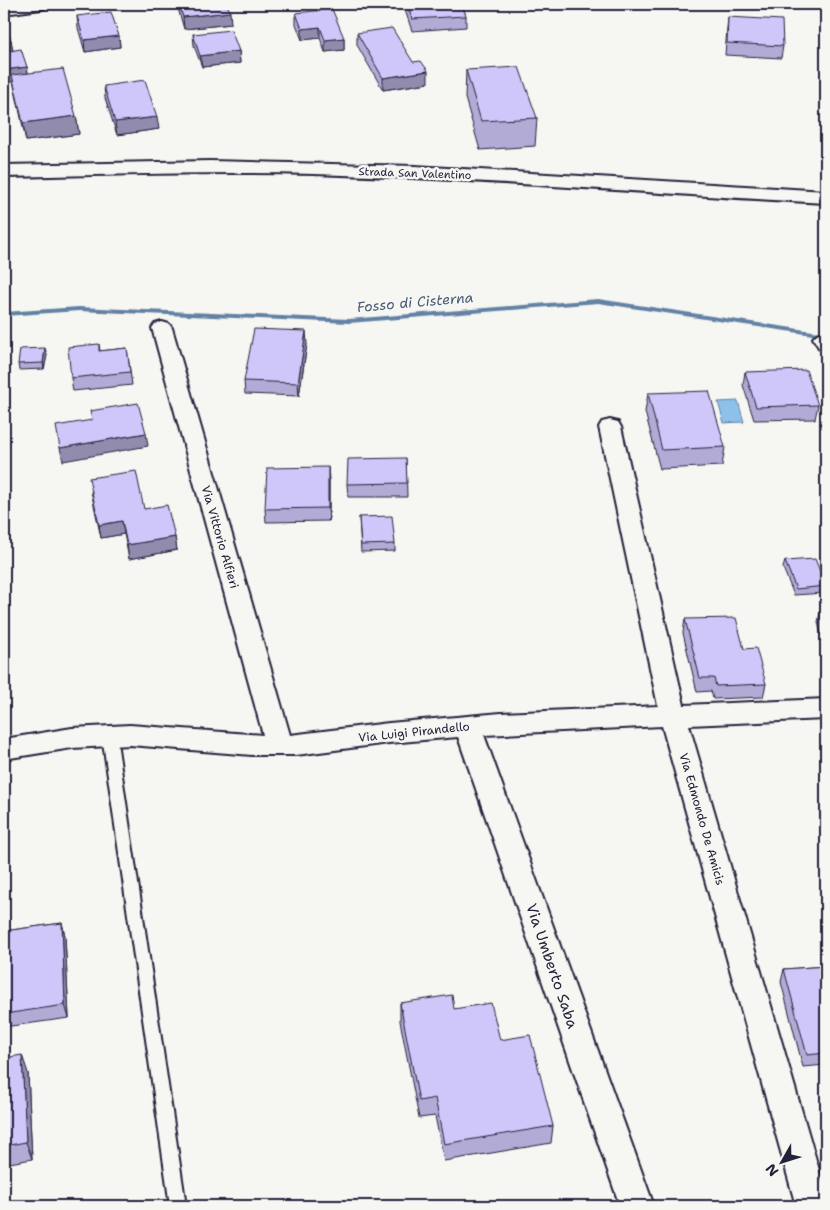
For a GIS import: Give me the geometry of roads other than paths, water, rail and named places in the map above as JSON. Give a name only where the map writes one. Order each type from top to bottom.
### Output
[{"type":"street","points":[[4,9],[41,4]]},
{"type":"street","name":"Strada San Valentino","points":[[4,171],[267,167],[515,177],[826,197]]},
{"type":"street","name":"Via Vittorio Alfieri","points":[[162,328],[279,745]]},
{"type":"street","name":"Via Edmondo De Amicis","points":[[610,427],[673,716],[813,1206]]},
{"type":"street","name":"Via Luigi Pirandello","points":[[4,749],[59,740],[109,736],[157,736],[252,745],[312,744],[389,733],[468,726],[826,709]]},
{"type":"street","name":"Via Umberto Saba","points":[[468,726],[637,1206]]},
{"type":"lane","points":[[109,736],[178,1206]]},
{"type":"water","points":[[738,401],[744,422],[724,423],[718,402]]},
{"type":"waterway","name":"Fosso di Cisterna","points":[[4,314],[79,309],[349,321],[598,301],[826,335]]}]
